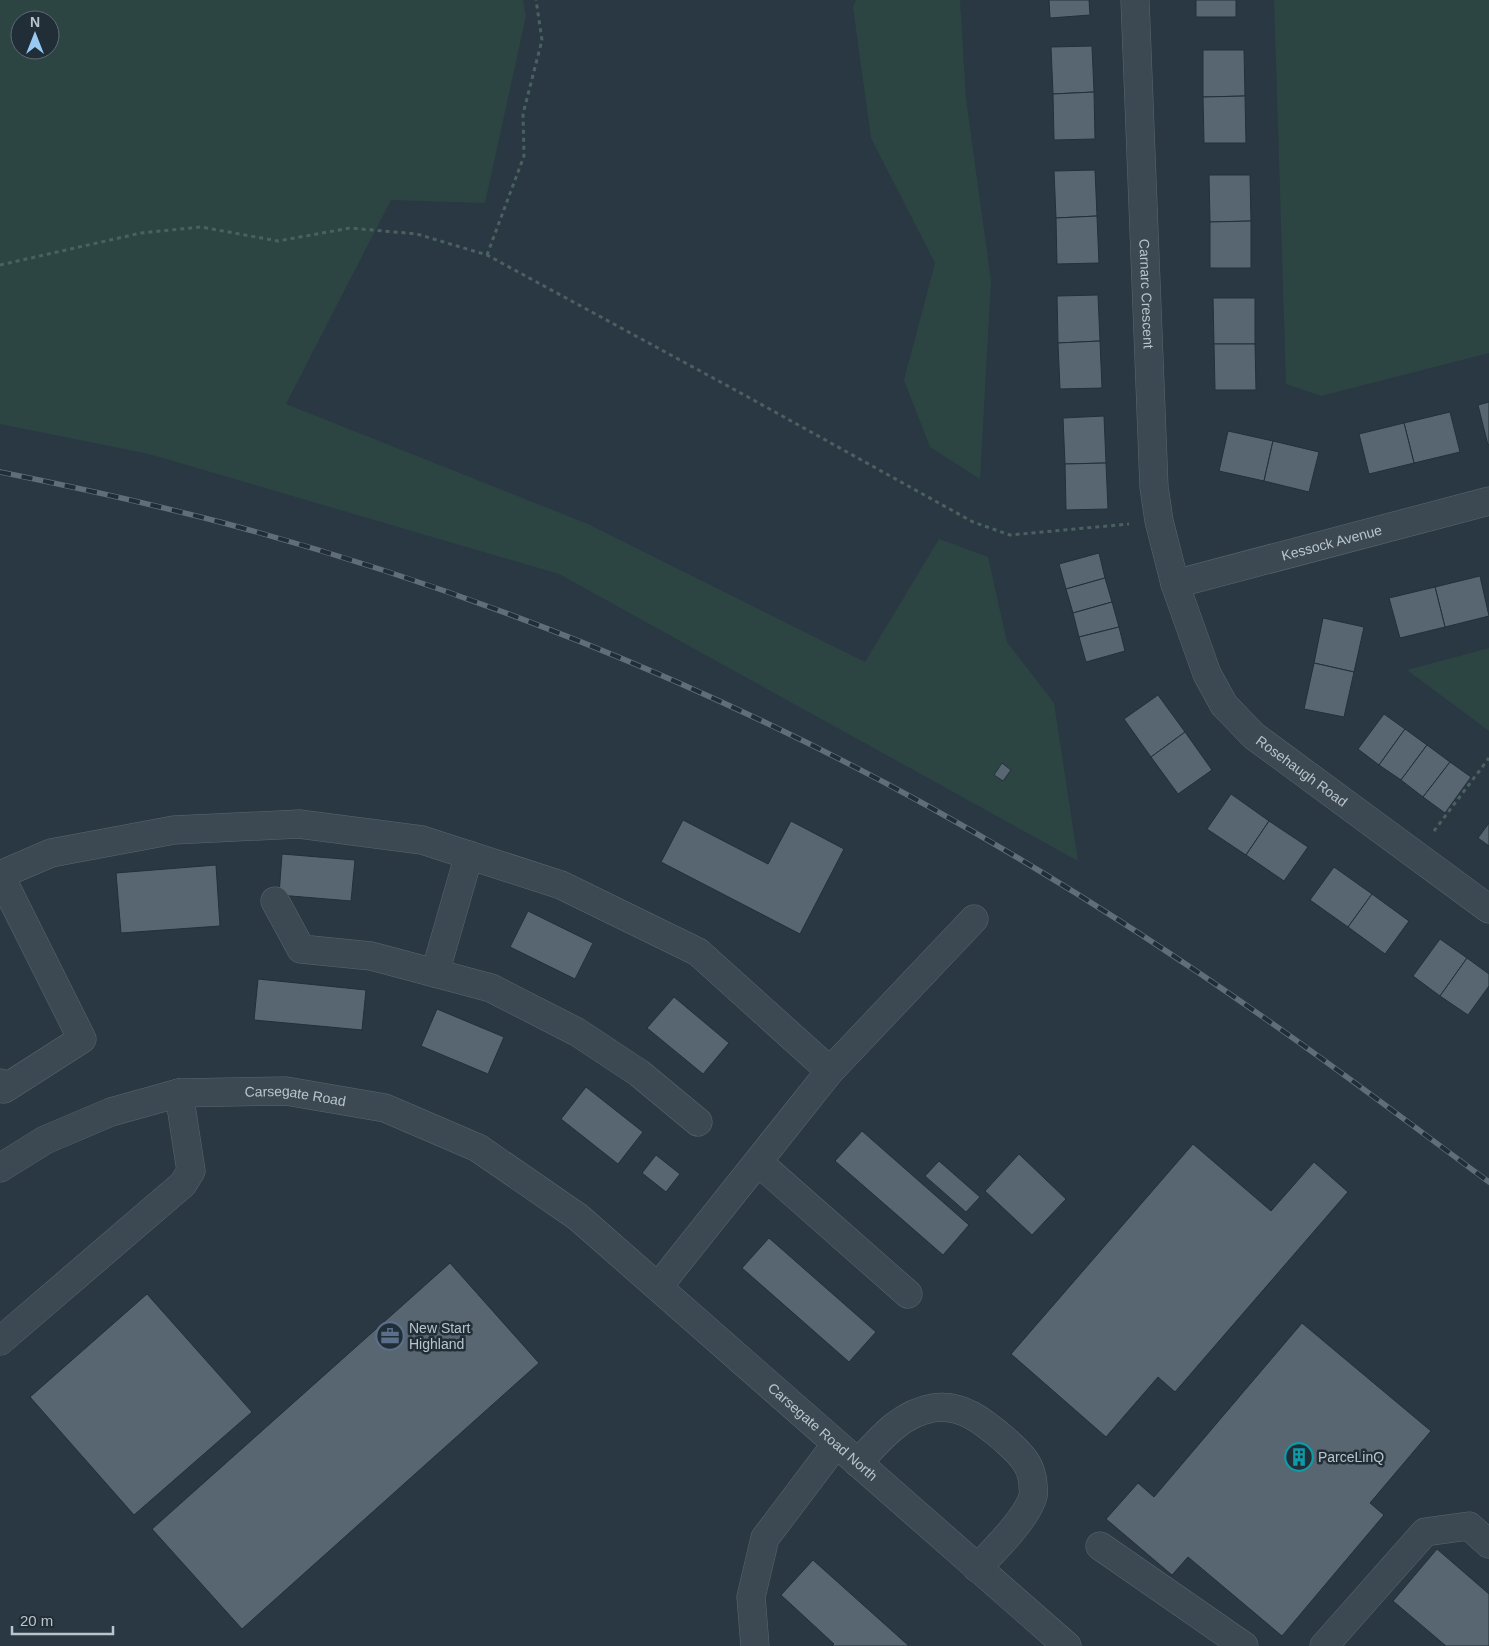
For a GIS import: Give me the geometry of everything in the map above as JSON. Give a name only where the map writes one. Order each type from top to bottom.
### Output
[{"type":"street","name":"Carnarc Crescent","points":[[1135,0],[1154,487],[1159,521],[1175,584]]},
{"type":"street","name":"Kessock Avenue","points":[[1175,584],[1489,501]]},
{"type":"street","name":"Rosehaugh Road","points":[[1175,584],[1206,674],[1224,705],[1254,736],[1489,909]]},
{"type":"street","points":[[0,1083],[4,1089],[82,1040],[0,875],[51,853],[174,830],[300,824],[422,840],[561,884],[698,952],[830,1071]]},
{"type":"street","points":[[435,973],[469,855]]},
{"type":"street","points":[[276,901],[301,949],[371,956],[491,988],[577,1032],[639,1073],[698,1122]]},
{"type":"street","points":[[658,1287],[830,1071],[974,920]]},
{"type":"street","name":"Carsegate Road","points":[[0,1168],[45,1140],[111,1112],[179,1093],[286,1091],[385,1108],[478,1148],[578,1217]]},
{"type":"street","points":[[0,1341],[183,1184],[190,1171],[179,1093]]},
{"type":"street","points":[[758,1162],[908,1294]]},
{"type":"street","name":"Carsegate Road North","points":[[578,1217],[1067,1646]]},
{"type":"street","points":[[858,1462],[885,1434],[910,1416],[934,1408],[958,1409],[982,1420],[1022,1455],[1032,1476],[1034,1496],[1028,1509],[1010,1534],[978,1568]]},
{"type":"street","points":[[755,1646],[750,1597],[765,1538],[836,1444]]},
{"type":"street","points":[[1324,1646],[1425,1532],[1469,1526],[1489,1544]]},
{"type":"street","points":[[1100,1546],[1244,1646]]},
{"type":"path","points":[[487,255],[524,156],[523,114],[542,40],[536,0]]},
{"type":"path","points":[[0,265],[141,233],[201,226],[278,241],[350,228],[416,234],[487,255],[973,522],[1010,535],[1159,521]]},
{"type":"path","points":[[1415,856],[1489,758]]},
{"type":"green space","points":[[0,0],[523,0],[526,16],[485,203],[391,200],[286,404],[588,524],[865,662],[939,539],[988,557],[1007,642],[1054,703],[1078,861],[559,574],[149,454],[0,424]]},
{"type":"green space","points":[[856,0],[960,0],[966,99],[991,281],[980,479],[930,447],[904,380],[935,263],[871,138],[853,7]]},
{"type":"green space","points":[[1274,0],[1489,0],[1489,353],[1321,396],[1286,384]]},
{"type":"green space","points":[[1489,648],[1489,731],[1407,670]]},
{"type":"building","points":[[1049,0],[1089,0],[1090,15],[1050,18]]},
{"type":"building","points":[[1196,0],[1236,0],[1236,17],[1196,17]]},
{"type":"building","points":[[1092,46],[1094,92],[1053,94],[1051,47]]},
{"type":"building","points":[[1203,50],[1244,50],[1245,96],[1203,97]]},
{"type":"building","points":[[1094,92],[1095,139],[1054,140],[1053,94]]},
{"type":"building","points":[[1245,96],[1246,143],[1204,143],[1203,97]]},
{"type":"building","points":[[1095,170],[1097,216],[1056,218],[1054,171]]},
{"type":"building","points":[[1209,175],[1250,175],[1251,221],[1210,222]]},
{"type":"building","points":[[1097,216],[1099,263],[1057,264],[1056,218]]},
{"type":"building","points":[[1251,221],[1251,268],[1210,268],[1210,222]]},
{"type":"building","points":[[1098,295],[1100,341],[1058,343],[1057,296]]},
{"type":"building","points":[[1213,298],[1255,298],[1255,344],[1214,344]]},
{"type":"building","points":[[1100,341],[1102,388],[1060,389],[1058,343]]},
{"type":"building","points":[[1214,344],[1255,344],[1256,390],[1215,390]]},
{"type":"building","points":[[1489,402],[1489,444],[1488,445],[1478,405]]},
{"type":"building","points":[[1450,412],[1460,452],[1414,463],[1404,423]]},
{"type":"building","points":[[1104,416],[1106,463],[1065,464],[1063,418]]},
{"type":"building","points":[[1404,423],[1414,463],[1369,474],[1359,434]]},
{"type":"building","points":[[1228,431],[1273,441],[1264,481],[1219,471]]},
{"type":"building","points":[[1273,441],[1319,452],[1309,492],[1264,481]]},
{"type":"building","points":[[1106,463],[1108,509],[1066,510],[1065,464]]},
{"type":"building","points":[[1099,553],[1105,578],[1066,589],[1059,564]]},
{"type":"building","points":[[1480,576],[1489,616],[1445,627],[1435,587]]},
{"type":"building","points":[[1105,578],[1112,602],[1073,613],[1066,589]]},
{"type":"building","points":[[1435,587],[1445,627],[1400,638],[1389,598]]},
{"type":"building","points":[[1112,602],[1119,627],[1079,637],[1073,613]]},
{"type":"building","points":[[1323,618],[1364,627],[1354,672],[1314,663]]},
{"type":"building","points":[[1119,627],[1125,651],[1086,662],[1079,637]]},
{"type":"building","points":[[1314,663],[1354,672],[1344,717],[1304,709]]},
{"type":"building","points":[[1158,695],[1185,732],[1151,757],[1124,719]]},
{"type":"building","points":[[1384,714],[1405,729],[1379,765],[1358,749]]},
{"type":"building","points":[[1405,729],[1427,745],[1401,780],[1379,765]]},
{"type":"building","points":[[1185,732],[1212,770],[1178,794],[1151,757]]},
{"type":"building","points":[[1427,745],[1450,762],[1423,797],[1401,780]]},
{"type":"building","points":[[1450,762],[1471,777],[1445,813],[1423,797]]},
{"type":"building","points":[[1002,763],[1011,770],[1003,781],[994,775]]},
{"type":"building","points":[[1231,794],[1269,821],[1246,855],[1207,829]]},
{"type":"building","points":[[683,820],[768,864],[791,821],[844,849],[800,934],[661,862]]},
{"type":"building","points":[[1269,821],[1308,847],[1284,881],[1246,855]]},
{"type":"building","points":[[1489,823],[1489,846],[1478,838]]},
{"type":"building","points":[[282,854],[355,860],[351,901],[279,895]]},
{"type":"building","points":[[216,865],[220,926],[121,933],[116,873]]},
{"type":"building","points":[[1334,867],[1372,894],[1348,927],[1310,900]]},
{"type":"building","points":[[1372,894],[1409,921],[1385,954],[1348,927]]},
{"type":"building","points":[[528,911],[593,943],[575,979],[510,947]]},
{"type":"building","points":[[1440,939],[1467,958],[1440,996],[1413,976]]},
{"type":"building","points":[[1467,958],[1489,974],[1489,986],[1468,1015],[1440,996]]},
{"type":"building","points":[[258,979],[366,990],[362,1030],[254,1020]]},
{"type":"building","points":[[674,997],[729,1043],[703,1074],[647,1028]]},
{"type":"building","points":[[437,1009],[504,1037],[488,1074],[421,1046]]},
{"type":"building","points":[[586,1087],[643,1132],[618,1164],[561,1119]]},
{"type":"building","points":[[862,1131],[969,1225],[943,1255],[835,1161]]},
{"type":"building","points":[[1193,1144],[1271,1211],[1314,1162],[1348,1192],[1175,1392],[1158,1377],[1106,1437],[1011,1354]]},
{"type":"building","points":[[1019,1154],[1066,1199],[1032,1235],[985,1191]]},
{"type":"building","points":[[656,1155],[680,1174],[666,1192],[642,1173]]},
{"type":"building","points":[[939,1161],[980,1197],[966,1212],[925,1176]]},
{"type":"building","points":[[769,1238],[876,1332],[849,1362],[742,1268]]},
{"type":"building","points":[[450,1263],[539,1363],[242,1629],[152,1529]]},
{"type":"building","points":[[147,1294],[252,1412],[134,1515],[30,1397]]},
{"type":"building","name":"ParceLinQ","points":[[1302,1323],[1431,1431],[1370,1503],[1384,1515],[1282,1636],[1188,1557],[1172,1575],[1106,1519],[1138,1483],[1154,1497]]},
{"type":"building","points":[[1437,1549],[1489,1594],[1489,1646],[1446,1646],[1393,1601]]},
{"type":"building","points":[[813,1560],[909,1646],[832,1646],[834,1644],[781,1595]]},
{"type":"railway","points":[[0,472],[220,522],[402,576],[582,642],[757,718],[842,760],[926,805],[1015,856],[1102,910],[1273,1024],[1489,1182]]},
{"type":"place","name":"New Start Highland","points":[[390,1336]]},
{"type":"place","name":"ParceLinQ","points":[[1299,1457]]}]
